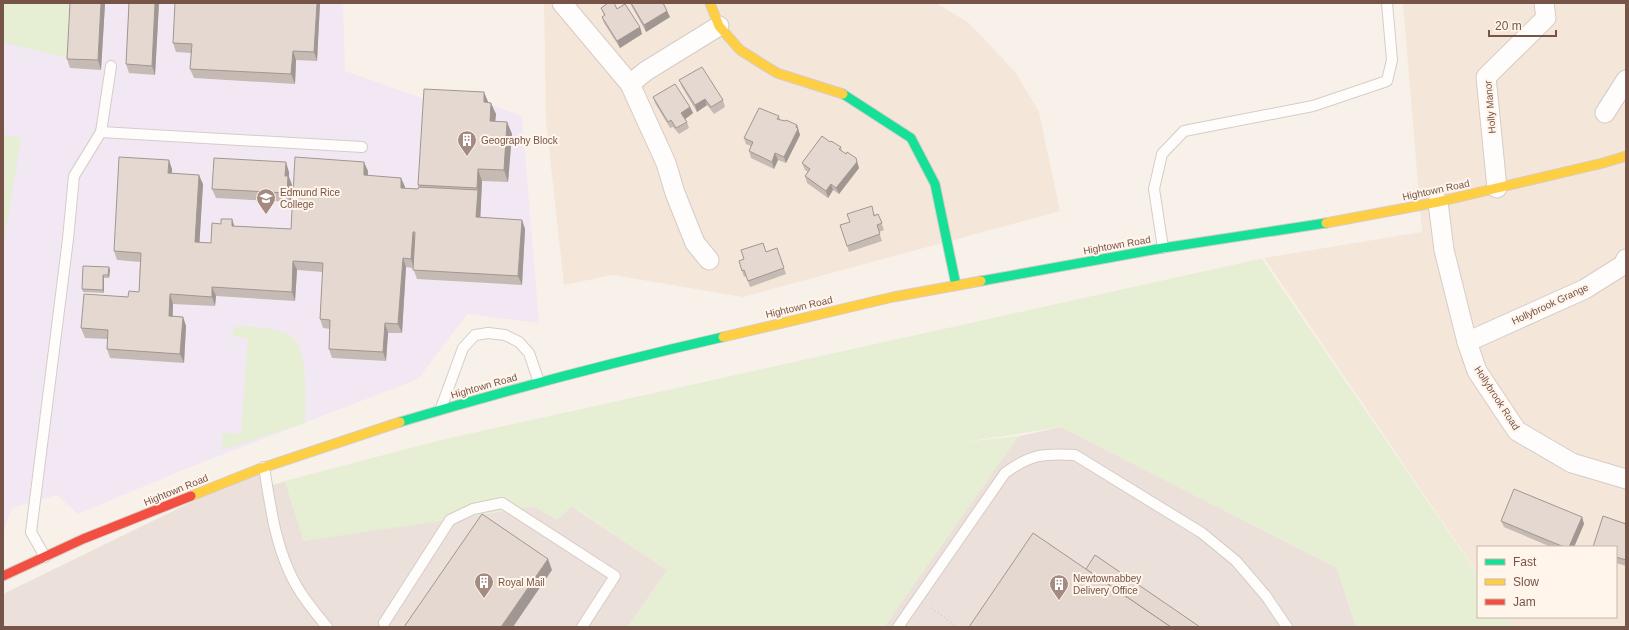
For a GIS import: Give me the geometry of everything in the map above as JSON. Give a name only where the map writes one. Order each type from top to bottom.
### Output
[{"type":"main road","points":[[710,3],[719,26],[740,50],[777,73],[847,95],[911,138],[935,184],[956,285]]},
{"type":"main road","name":"Hightown Road","points":[[3,576],[83,539],[264,467],[373,430],[539,382],[612,363],[892,297],[1163,248],[1348,219],[1438,202],[1603,163],[1626,156]]},
{"type":"street","points":[[562,3],[630,84],[666,163],[675,193],[695,243],[709,260]]},
{"type":"street","name":"Holly Manor","points":[[1497,188],[1486,77],[1546,18],[1544,3]]},
{"type":"street","points":[[630,84],[646,71],[719,26]]},
{"type":"street","points":[[1605,113],[1626,80]]},
{"type":"street","name":"Hollybrook Road","points":[[1438,202],[1444,250],[1467,342],[1477,371],[1517,431],[1572,463],[1626,480]]},
{"type":"street","name":"Hollybrook Grange","points":[[1467,342],[1585,289],[1623,266],[1626,259]]},
{"type":"lane","points":[[1163,248],[1154,188],[1162,154],[1184,131],[1313,106],[1387,81],[1392,60],[1387,3]]},
{"type":"lane","points":[[45,556],[31,532],[67,247],[74,176],[101,132],[111,66]]},
{"type":"lane","points":[[101,132],[362,147]]},
{"type":"lane","points":[[440,410],[462,348],[476,335],[505,335],[519,342],[529,353],[539,382]]},
{"type":"lane","points":[[898,627],[1005,473],[1019,463],[1035,456],[1055,454],[1075,455],[1202,533],[1236,560],[1266,596],[1287,627]]},
{"type":"lane","points":[[264,467],[274,526],[289,572],[306,600],[327,627]]},
{"type":"lane","points":[[384,623],[450,520],[473,509],[502,503],[615,576],[582,627]]},
{"type":"path","points":[[918,598],[956,627]]},
{"type":"shaded area","name":"Edmund Rice College","points":[[3,3],[343,3],[345,71],[428,100],[489,104],[522,116],[539,323],[467,314],[418,379],[183,470],[78,514],[57,495],[12,508],[3,533]]},
{"type":"shaded area","points":[[544,3],[936,3],[969,23],[1016,73],[1039,112],[1060,211],[743,297],[613,275],[564,285],[546,121]]},
{"type":"shaded area","points":[[1403,3],[1626,3],[1626,627],[1514,627],[1508,618],[1617,618],[1617,546],[1477,546],[1477,573],[1264,258],[1422,232]]},
{"type":"shaded area","points":[[1061,427],[1337,568],[1356,627],[884,627],[1016,439],[1020,436]]},
{"type":"shaded area","points":[[259,469],[264,488],[285,481],[304,541],[518,495],[571,506],[667,570],[628,627],[3,627],[3,594]]},
{"type":"green space","points":[[3,3],[82,3],[70,58],[3,43]]},
{"type":"green space","points":[[3,135],[21,138],[3,247]]},
{"type":"green space","points":[[1264,258],[1262,259],[1477,574],[1477,618],[1508,618],[1514,627],[1356,627],[1337,568],[1061,427],[964,442],[1020,436],[1016,439],[884,627],[628,627],[667,570],[572,506],[557,520],[535,507],[304,541],[285,481],[437,441]]},
{"type":"green space","points":[[235,327],[267,328],[280,331],[292,337],[297,344],[304,364],[305,423],[222,450],[223,433],[241,434],[248,338],[232,336]]},
{"type":"building","points":[[70,3],[101,3],[98,60],[67,59]]},
{"type":"building","points":[[129,3],[155,3],[152,66],[126,64]]},
{"type":"building","points":[[175,3],[317,3],[314,52],[293,51],[291,74],[190,69],[192,44],[173,43]]},
{"type":"building","points":[[608,3],[614,3],[617,9],[625,4],[640,27],[617,41],[602,17],[605,15],[601,8]]},
{"type":"building","points":[[631,3],[663,3],[667,11],[644,25]]},
{"type":"building","points":[[702,67],[723,100],[711,107],[705,99],[695,105],[679,80]]},
{"type":"building","points":[[675,84],[690,107],[681,113],[687,122],[676,128],[671,120],[668,122],[653,97]]},
{"type":"building","name":"Geography Block","points":[[424,89],[484,92],[484,102],[491,103],[490,121],[507,122],[504,170],[478,169],[477,188],[418,185]]},
{"type":"building","points":[[759,108],[779,116],[777,119],[786,120],[797,125],[796,127],[798,129],[784,157],[775,153],[772,162],[749,151],[753,142],[744,138]]},
{"type":"building","points":[[822,136],[841,147],[839,149],[846,154],[847,152],[856,158],[857,162],[836,188],[831,184],[826,191],[805,176],[810,169],[802,163]]},
{"type":"building","points":[[119,157],[169,160],[168,173],[199,175],[195,242],[211,243],[212,223],[221,224],[221,219],[232,219],[232,226],[291,229],[295,157],[364,162],[364,175],[401,178],[401,188],[418,189],[419,187],[478,190],[476,217],[522,220],[518,276],[413,270],[415,232],[413,232],[411,259],[403,258],[398,324],[385,323],[383,352],[329,349],[330,320],[320,319],[323,263],[293,261],[292,292],[212,287],[212,297],[170,294],[169,316],[183,317],[180,354],[107,349],[108,330],[81,328],[84,294],[128,297],[129,291],[139,292],[141,253],[114,251]]},
{"type":"building","points":[[214,158],[286,162],[285,176],[288,176],[287,193],[212,189]]},
{"type":"building","points":[[872,206],[874,216],[878,214],[882,223],[877,225],[880,234],[847,246],[840,225],[850,222],[847,214]]},
{"type":"building","points":[[763,243],[766,252],[777,248],[784,268],[748,281],[744,270],[742,271],[739,261],[744,259],[741,250]]},
{"type":"building","points":[[83,266],[109,267],[108,275],[103,275],[103,290],[82,289]]},
{"type":"building","points":[[1514,489],[1582,517],[1569,546],[1562,546],[1501,521]]},
{"type":"building","name":"Royal Mail","points":[[482,514],[548,559],[501,627],[404,627]]},
{"type":"building","points":[[1603,516],[1626,524],[1626,560],[1617,557],[1617,546],[1593,546]]},
{"type":"building","name":"Newtownabbey Delivery Office","points":[[1033,533],[1171,627],[969,627]]},
{"type":"building","points":[[1095,555],[1200,627],[1171,627],[1086,569]]},
{"type":"traffic: fast","points":[[843,94],[911,138],[935,184],[956,285]]},
{"type":"traffic: fast","points":[[981,281],[1163,248],[1326,223]]},
{"type":"traffic: fast","points":[[400,422],[561,377],[723,337]]},
{"type":"traffic: slow","points":[[710,3],[719,26],[740,50],[777,73],[843,94]]},
{"type":"traffic: slow","points":[[1326,223],[1438,202],[1603,163],[1626,156]]},
{"type":"traffic: slow","points":[[723,337],[893,297],[981,281]]},
{"type":"traffic: slow","points":[[191,496],[259,469],[400,422]]},
{"type":"traffic: jam","points":[[3,576],[83,539],[191,496]]},
{"type":"place","name":"Geography Block","points":[[467,157]]},
{"type":"place","name":"Edmund Rice College","points":[[266,215]]},
{"type":"place","name":"Royal Mail","points":[[484,599]]},
{"type":"place","name":"Newtownabbey Delivery Office","points":[[1059,601]]}]
